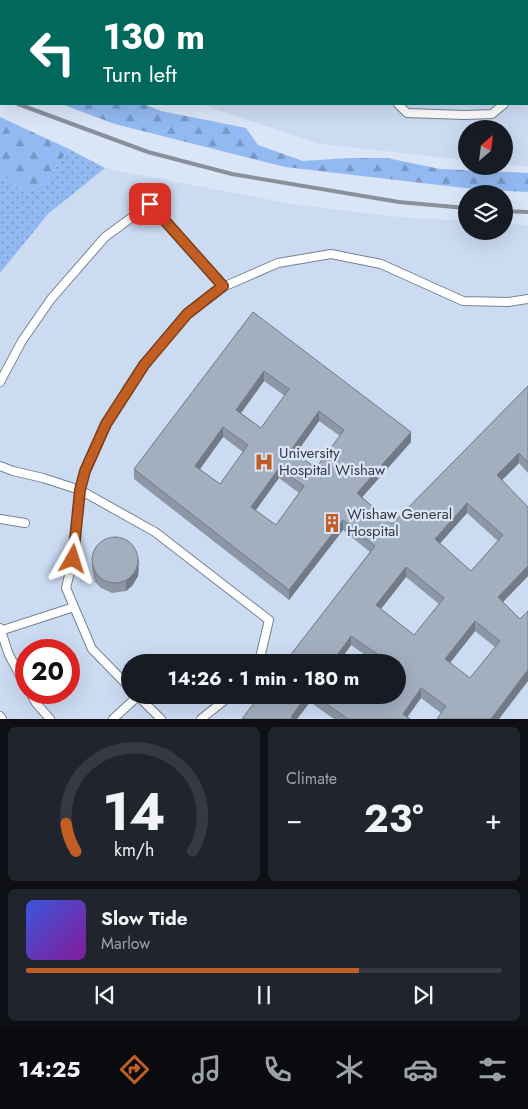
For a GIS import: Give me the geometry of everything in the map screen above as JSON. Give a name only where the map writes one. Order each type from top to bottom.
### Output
[{"type":"lane","points":[[399,105],[407,113],[465,115],[492,114],[503,105]]},
{"type":"lane","points":[[0,382],[22,342],[51,299],[105,237],[150,204],[223,286]]},
{"type":"lane","points":[[121,679],[92,649],[66,588],[73,559],[80,490],[85,471],[106,424],[144,365],[187,314],[223,286],[278,263],[331,254],[381,264],[462,301],[508,302],[528,299]]},
{"type":"lane","points":[[0,466],[80,490],[155,532],[269,620],[261,654]]},
{"type":"lane","points":[[0,519],[25,523]]},
{"type":"lane","points":[[15,666],[0,630],[74,607]]},
{"type":"lane","points":[[37,704],[50,719]]},
{"type":"lane","points":[[113,719],[129,704]]},
{"type":"lane","points":[[147,704],[161,719]]},
{"type":"lane","points":[[201,719],[220,704]]},
{"type":"shaded area","points":[[203,105],[528,105],[528,167],[513,165],[513,120],[458,120],[458,159],[320,144]]},
{"type":"shaded area","name":"University Hospital Wishaw","points":[[105,168],[291,204],[400,217],[458,221],[458,240],[513,240],[513,224],[528,225],[528,719],[0,719],[0,273],[48,214]]},
{"type":"green space","points":[[64,105],[146,105],[161,111],[246,128],[258,145],[303,161],[387,158],[440,169],[458,170],[458,175],[513,175],[513,172],[528,173],[528,192],[513,191],[513,185],[458,185],[458,187],[285,167],[115,124]]},
{"type":"green space","points":[[0,117],[69,149],[44,184],[26,194],[0,173]]},
{"type":"green space","points":[[69,149],[105,168],[48,214],[0,273],[0,173],[26,194],[44,184]]},
{"type":"building","name":"Wishaw General Hospital","points":[[253,312],[411,432],[357,493],[392,524],[528,386],[528,463],[519,453],[497,475],[528,507],[528,566],[498,597],[520,619],[528,611],[528,671],[491,719],[437,719],[446,706],[421,688],[403,714],[410,719],[348,719],[327,704],[406,704],[406,654],[377,654],[351,636],[338,654],[291,654],[375,546],[343,520],[289,590],[134,469]],"holes":[[[264,371],[289,389],[261,428],[236,410]],[[319,411],[344,430],[316,468],[291,450]],[[223,427],[248,445],[220,484],[195,466]],[[279,468],[304,486],[276,525],[251,507]],[[467,503],[503,535],[471,571],[435,539]],[[406,567],[444,598],[414,635],[376,605]],[[475,621],[500,641],[470,678],[445,659]]]},
{"type":"building","points":[[110,537],[120,537],[134,547],[138,560],[134,573],[128,579],[120,583],[110,583],[96,573],[92,565],[92,555],[102,541]]},
{"type":"building","points":[[253,704],[300,704],[291,717],[294,719],[242,719]]},
{"type":"railway","points":[[21,105],[148,152],[232,174],[399,202],[458,207]]},
{"type":"railway","points":[[513,211],[528,212]]},
{"type":"place","name":"University Hospital Wishaw","points":[[264,462]]},
{"type":"place","name":"Wishaw General Hospital","points":[[332,523]]},
{"type":"route","points":[[73,559],[80,490],[85,471],[106,424],[144,365],[187,314],[223,286],[150,204]]}]
